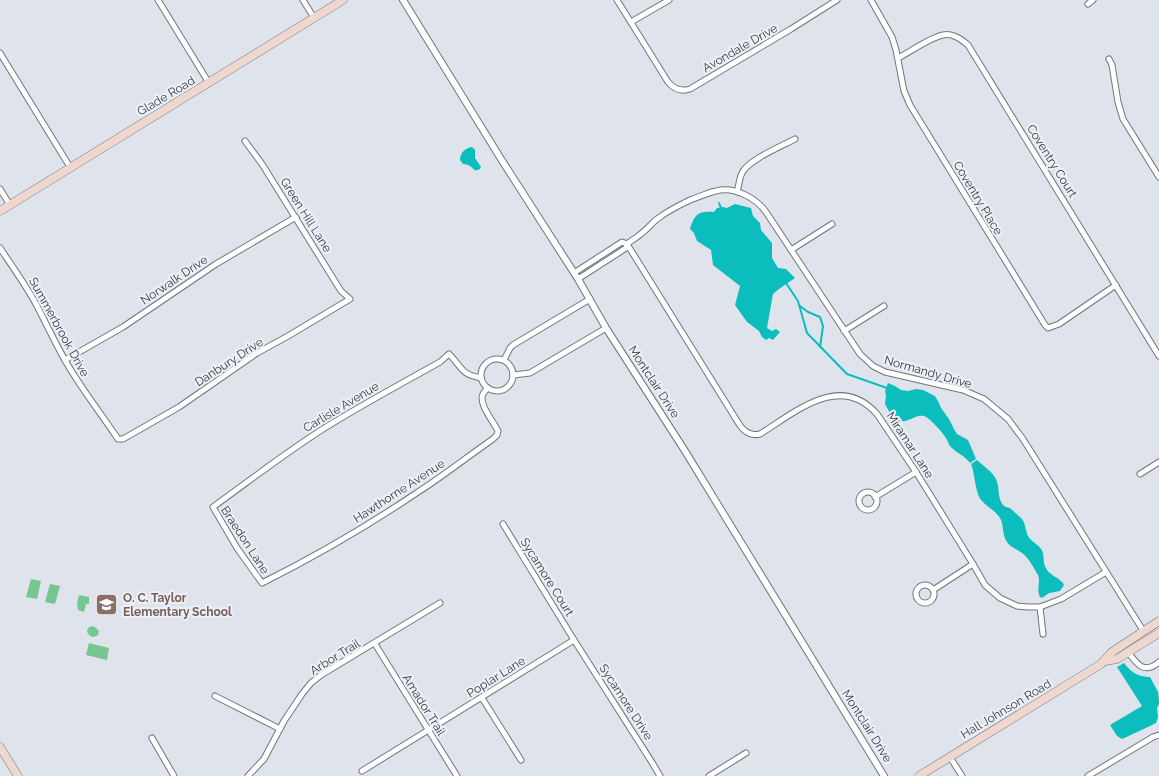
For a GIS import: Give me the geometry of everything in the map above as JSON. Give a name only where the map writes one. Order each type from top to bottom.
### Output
[{"type":"main road","name":"Glade Road","points":[[0,211],[342,0]]},
{"type":"main road","name":"Hall Johnson Road","points":[[1105,661],[1112,652],[1159,621]]},
{"type":"main road","name":"Hall Johnson Road","points":[[919,776],[1105,661],[1117,658],[1158,636]]},
{"type":"main road","points":[[0,747],[18,776]]},
{"type":"street","points":[[158,0],[209,83]]},
{"type":"street","points":[[303,0],[314,18]]},
{"type":"street","name":"Montclair Drive","points":[[403,0],[576,276],[606,328],[685,451],[884,776]]},
{"type":"street","name":"Avondale Drive","points":[[617,0],[673,87],[685,90],[690,89],[837,0]]},
{"type":"street","points":[[631,22],[669,0]]},
{"type":"street","name":"Coventry Place","points":[[871,0],[892,37],[904,91],[910,105],[1045,325],[1048,328],[1058,324],[1116,285]]},
{"type":"street","name":"Coventry Court","points":[[898,58],[944,34],[960,38],[968,45],[1159,356]]},
{"type":"street","points":[[0,53],[70,167]]},
{"type":"street","points":[[1109,59],[1112,64],[1119,110],[1159,176]]},
{"type":"street","points":[[737,192],[742,173],[746,167],[761,156],[795,139]]},
{"type":"street","name":"Green Hill Lane","points":[[245,141],[262,164],[342,290],[350,299]]},
{"type":"street","points":[[0,189],[10,205]]},
{"type":"street","name":"Normandy Drive","points":[[576,276],[626,246],[660,216],[676,207],[717,190],[737,192],[754,199],[762,206],[860,354],[873,366],[885,372],[963,390],[984,399],[1008,419],[1023,438],[1144,632]]},
{"type":"street","name":"Norwalk Drive","points":[[65,360],[123,327],[216,264],[296,217]]},
{"type":"street","points":[[791,250],[832,224]]},
{"type":"street","name":"Miramar Lane","points":[[626,246],[747,433],[754,436],[760,434],[820,399],[837,395],[857,398],[878,414],[985,585],[1000,598],[1017,606],[1040,607],[1061,599],[1106,572]]},
{"type":"street","name":"Summerbrook Drive","points":[[0,248],[36,304],[77,381],[118,439]]},
{"type":"street","name":"Danbury Drive","points":[[118,439],[123,439],[179,407],[257,353],[350,299]]},
{"type":"street","points":[[504,360],[510,348],[514,345],[590,299]]},
{"type":"street","points":[[844,331],[884,306]]},
{"type":"street","points":[[513,375],[530,373],[606,328]]},
{"type":"street","name":"Carlisle Avenue","points":[[212,507],[322,430],[362,405],[440,362],[449,354],[458,362],[466,374],[481,378]]},
{"type":"street","points":[[494,358],[504,360],[511,366],[513,375],[512,382],[504,389],[497,391],[488,388],[481,378],[482,368],[494,358]]},
{"type":"street","name":"Hawthorne Avenue","points":[[262,583],[365,526],[422,490],[493,439],[498,431],[484,408],[482,398],[488,388]]},
{"type":"street","points":[[1140,474],[1159,462]]},
{"type":"street","points":[[875,498],[916,472]]},
{"type":"street","name":"Braedon Lane","points":[[212,507],[237,548],[262,583]]},
{"type":"street","name":"Sycamore Court","points":[[503,524],[574,640]]},
{"type":"street","points":[[933,590],[973,564]]},
{"type":"street","name":"Arbor Trail","points":[[248,776],[264,759],[280,729],[311,683],[321,675],[440,603]]},
{"type":"street","points":[[1040,607],[1043,634]]},
{"type":"street","name":"Poplar Lane","points":[[362,771],[574,640]]},
{"type":"street","name":"Sycamore Drive","points":[[574,640],[660,776]]},
{"type":"street","name":"Amador Trail","points":[[374,644],[457,776]]},
{"type":"street","points":[[1128,652],[1137,664],[1142,667],[1152,667],[1157,663],[1159,671]]},
{"type":"street","points":[[215,696],[280,729]]},
{"type":"street","points":[[482,698],[521,760]]},
{"type":"street","points":[[1088,776],[1159,735]]},
{"type":"street","points":[[152,738],[174,776]]},
{"type":"street","points":[[709,776],[746,752]]},
{"type":"street","points":[[950,757],[962,776]]},
{"type":"green space","points":[[31,579],[41,581],[37,599],[26,597]]},
{"type":"green space","points":[[50,584],[60,586],[55,604],[45,602]]},
{"type":"green space","points":[[79,595],[89,597],[89,604],[86,604],[84,612],[78,610]]},
{"type":"green space","points":[[92,626],[99,631],[98,635],[94,637],[90,636],[87,632],[88,628]]},
{"type":"green space","points":[[89,643],[109,648],[107,660],[86,655]]},
{"type":"water","points":[[472,147],[475,150],[475,158],[481,167],[478,170],[463,164],[460,160],[463,151]]},
{"type":"water","points":[[735,204],[751,208],[753,216],[760,223],[761,230],[772,243],[772,258],[778,268],[786,269],[795,278],[773,294],[767,328],[772,331],[776,329],[780,332],[773,340],[769,338],[766,340],[759,331],[747,322],[735,305],[740,286],[713,265],[711,250],[697,241],[690,229],[698,214],[714,212],[717,208],[727,208]]},
{"type":"water","points":[[888,383],[901,390],[923,390],[935,396],[957,434],[968,440],[976,459],[970,463],[954,450],[939,429],[924,416],[906,421],[897,420],[892,417],[885,404],[885,391]]},
{"type":"water","points":[[977,460],[995,476],[1003,505],[1010,508],[1024,522],[1028,536],[1042,550],[1047,570],[1063,583],[1064,585],[1060,591],[1049,593],[1042,598],[1040,597],[1038,591],[1039,578],[1033,566],[1024,555],[1008,544],[1004,537],[999,517],[980,498],[976,489],[971,464]]},
{"type":"water","points":[[1124,663],[1135,673],[1150,677],[1158,692],[1159,704],[1156,723],[1122,739],[1117,736],[1110,725],[1142,706],[1117,667]]},
{"type":"waterway","points":[[719,203],[721,208]]},
{"type":"waterway","points":[[786,283],[798,301],[807,333],[847,374],[887,388]]},
{"type":"waterway","points":[[800,306],[820,317],[823,326],[820,347]]},
{"type":"place","name":"O. C. Taylor Elementary School","points":[[107,605]]}]
